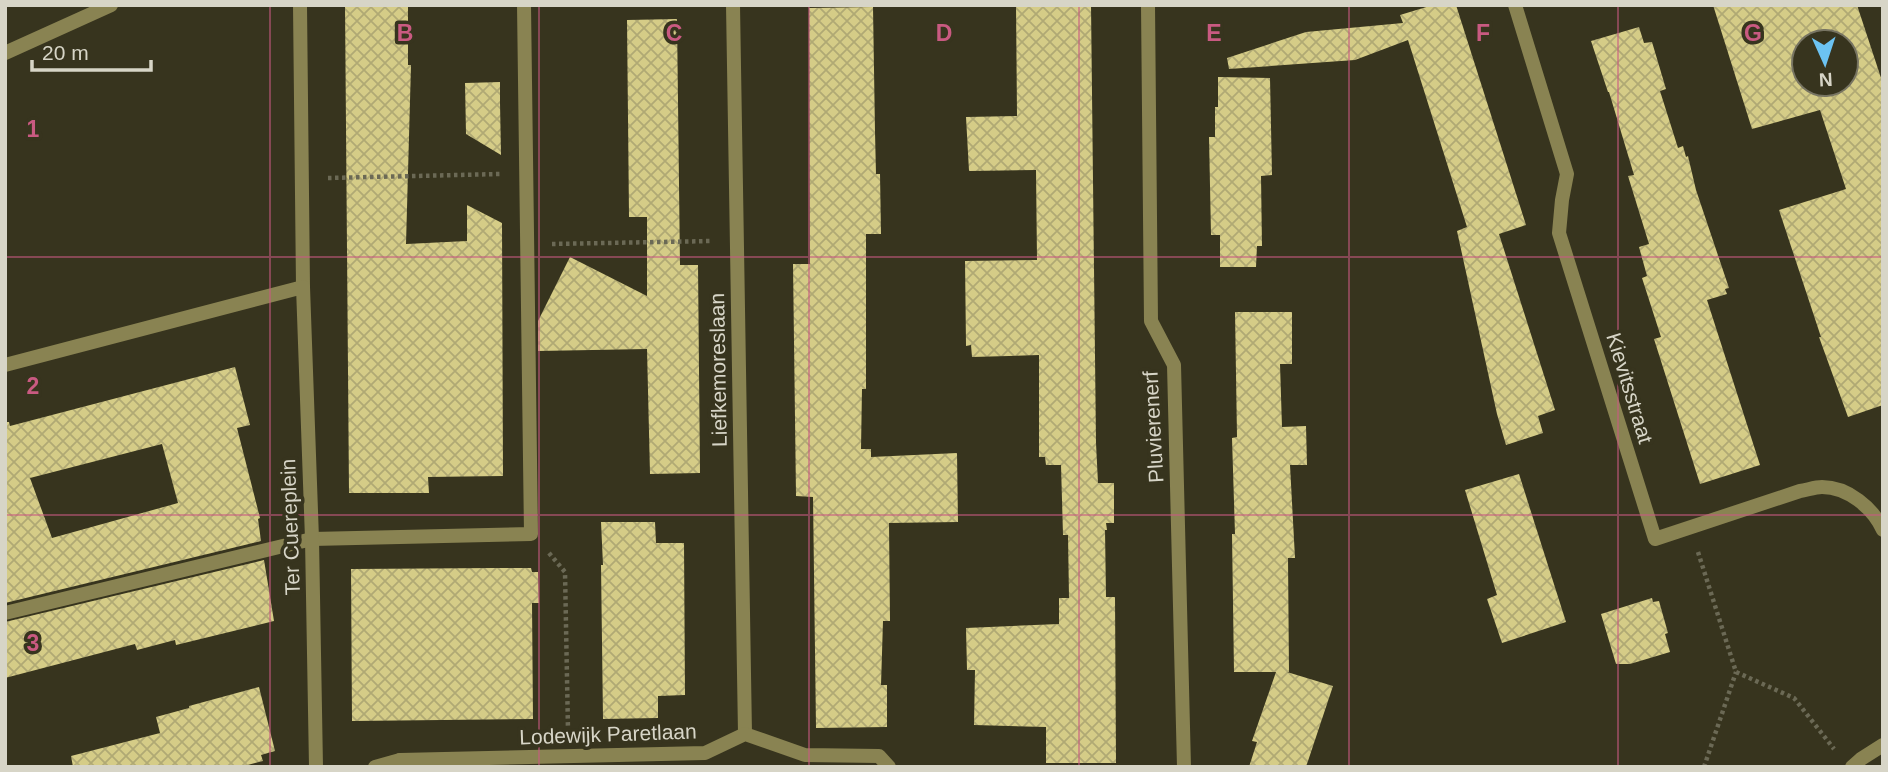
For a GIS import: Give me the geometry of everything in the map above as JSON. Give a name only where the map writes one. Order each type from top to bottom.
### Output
[{"type":"street","points":[[5,53],[111,5]]},
{"type":"street","name":"Ter Cuereplein","points":[[300,5],[303,287],[312,539],[316,767]]},
{"type":"street","points":[[5,612],[312,539],[531,534],[524,5]]},
{"type":"street","name":"Liefkemoreslaan","points":[[733,5],[745,734]]},
{"type":"street","name":"Pluvierenerf","points":[[1148,5],[1151,321],[1174,365],[1184,767]]},
{"type":"street","name":"Kievitsstraat","points":[[1515,5],[1567,174],[1559,233],[1654,539],[1800,491],[1823,487],[1843,492],[1863,503],[1878,519],[1883,530]]},
{"type":"street","points":[[5,365],[303,287]]},
{"type":"street","points":[[745,734],[805,755],[879,756],[889,767]]},
{"type":"street","name":"Lodewijk Paretlaan","points":[[375,767],[400,763],[705,753],[745,734]]},
{"type":"street","points":[[1862,764],[1883,745]]},
{"type":"path","points":[[302,178],[526,174]]},
{"type":"path","points":[[527,245],[737,240]]},
{"type":"path","points":[[1689,527],[1736,671],[1704,767]]},
{"type":"path","points":[[531,534],[565,572],[568,756]]},
{"type":"path","points":[[1736,671],[1794,698],[1839,757]]},
{"type":"building","points":[[345,5],[408,5],[408,65],[411,65],[406,244],[467,241],[467,205],[502,223],[503,476],[428,477],[429,493],[349,493]]},
{"type":"building","points":[[1016,5],[1091,5],[1096,443],[1098,483],[1114,483],[1114,523],[1106,523],[1105,530],[1106,597],[1115,597],[1116,763],[1046,763],[1046,727],[974,725],[975,670],[967,670],[966,628],[1059,624],[1059,598],[1069,598],[1068,535],[1063,535],[1061,465],[1046,465],[1045,457],[1039,457],[1039,355],[972,357],[971,345],[966,346],[965,261],[1037,260],[1036,170],[969,171],[966,117],[1017,116]]},
{"type":"building","points":[[1433,5],[1456,5],[1526,225],[1499,234],[1555,410],[1538,416],[1543,433],[1506,445],[1457,231],[1467,227],[1408,40],[1355,60],[1229,69],[1227,58],[1306,32],[1403,23],[1400,15]]},
{"type":"building","points":[[1713,5],[1857,5],[1883,84],[1883,405],[1848,417],[1819,337],[1779,210],[1846,189],[1820,110],[1752,129]]},
{"type":"building","points":[[873,7],[876,174],[880,174],[881,234],[866,234],[866,389],[862,389],[861,449],[871,449],[871,457],[957,453],[958,522],[889,523],[890,621],[883,621],[881,685],[887,685],[887,727],[816,728],[813,497],[796,496],[793,264],[810,264],[809,8]]},
{"type":"building","points":[[677,19],[680,265],[698,265],[700,473],[650,474],[647,349],[538,351],[538,321],[570,257],[647,296],[647,217],[629,217],[627,20]]},
{"type":"building","points":[[1639,27],[1644,43],[1652,42],[1666,89],[1660,91],[1678,148],[1683,146],[1686,157],[1688,156],[1696,190],[1729,288],[1725,289],[1727,294],[1707,300],[1760,465],[1700,484],[1654,339],[1661,337],[1642,278],[1647,276],[1639,247],[1649,244],[1628,176],[1634,175],[1591,41]]},
{"type":"building","points":[[1218,77],[1270,78],[1272,175],[1261,176],[1262,246],[1257,246],[1256,267],[1220,267],[1220,235],[1211,235],[1209,137],[1215,137]]},
{"type":"building","points":[[500,82],[501,155],[466,134],[465,83]]},
{"type":"building","points":[[1235,312],[1292,312],[1292,364],[1280,364],[1282,427],[1306,426],[1307,465],[1290,465],[1295,558],[1288,558],[1287,672],[1333,686],[1306,767],[1249,767],[1257,742],[1252,741],[1276,672],[1234,672],[1232,534],[1235,534],[1232,438],[1237,437]]},
{"type":"building","points":[[235,367],[250,425],[237,428],[260,518],[261,541],[5,603],[5,422],[9,422],[10,426]],"holes":[[[162,444],[178,503],[52,538],[30,478]]]},
{"type":"building","points":[[1519,474],[1566,622],[1502,643],[1487,599],[1497,595],[1465,490]]},
{"type":"building","points":[[601,522],[655,522],[656,543],[684,543],[685,695],[658,696],[658,718],[603,719]]},
{"type":"building","points":[[264,560],[274,621],[176,645],[175,640],[137,650],[135,644],[5,678],[5,622]]},
{"type":"building","points":[[531,568],[532,572],[538,572],[539,603],[532,603],[533,719],[352,721],[351,569]]},
{"type":"building","points":[[1652,598],[1653,602],[1659,601],[1670,652],[1630,664],[1616,664],[1601,614]]},
{"type":"building","points":[[259,687],[275,751],[261,755],[263,761],[240,767],[73,767],[71,756],[160,733],[156,717]]}]
